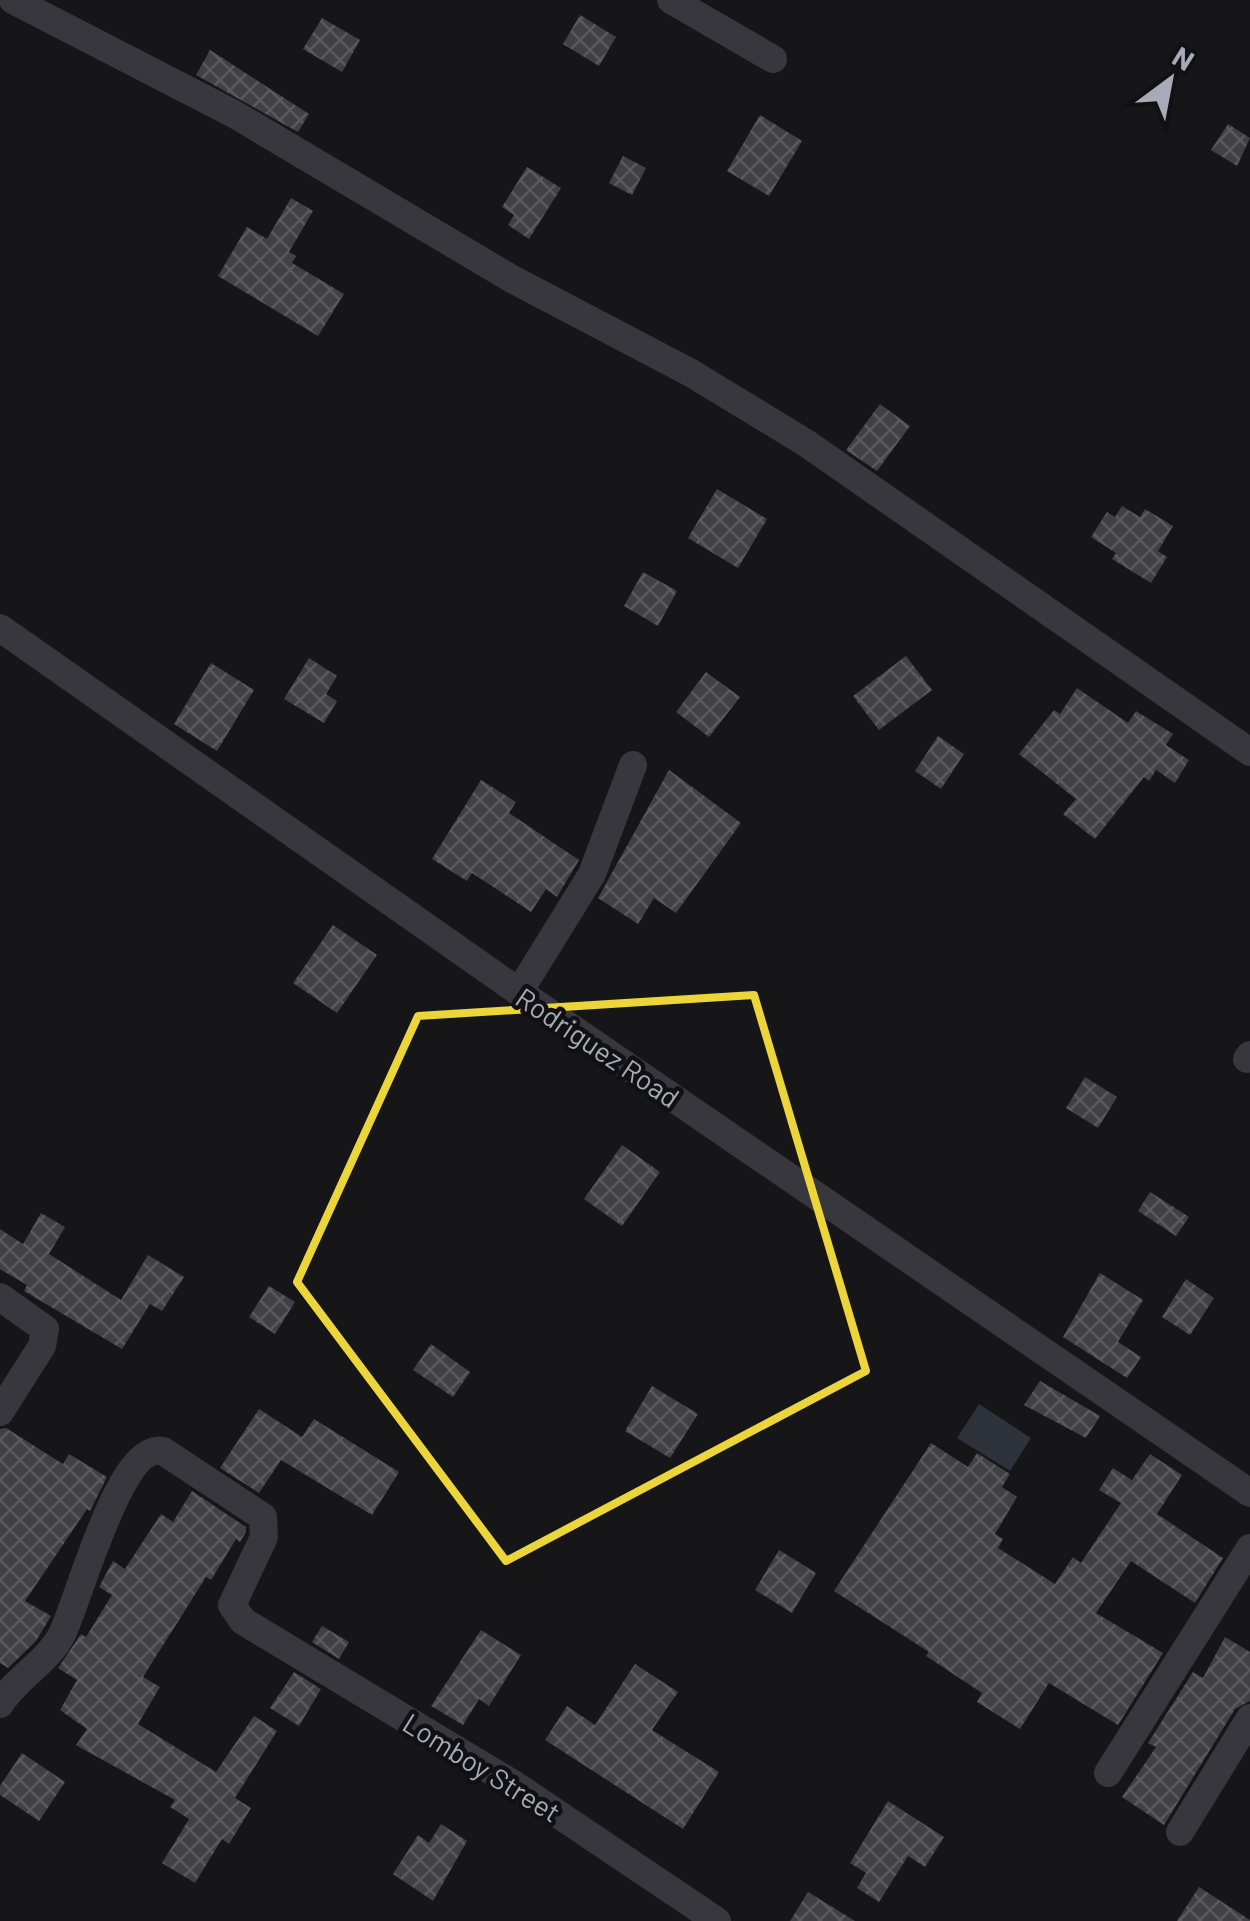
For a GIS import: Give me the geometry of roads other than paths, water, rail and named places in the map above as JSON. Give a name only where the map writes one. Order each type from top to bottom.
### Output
[{"type":"street","points":[[13,0],[67,32],[234,114],[512,279],[708,383],[806,443],[1250,752]]},
{"type":"street","points":[[672,0],[773,59]]},
{"type":"street","name":"Rodriguez Road","points":[[0,628],[519,992],[1250,1494]]},
{"type":"street","points":[[519,992],[592,874],[633,764]]},
{"type":"street","points":[[0,1297],[45,1328],[42,1346],[0,1412]]},
{"type":"street","name":"Lomboy Street","points":[[0,1704],[61,1637],[102,1524],[147,1451],[163,1451],[263,1517],[264,1536],[232,1604],[242,1621],[515,1785],[717,1921]]},
{"type":"street","points":[[1108,1773],[1250,1548]]},
{"type":"street","points":[[1180,1832],[1250,1718]]}]
